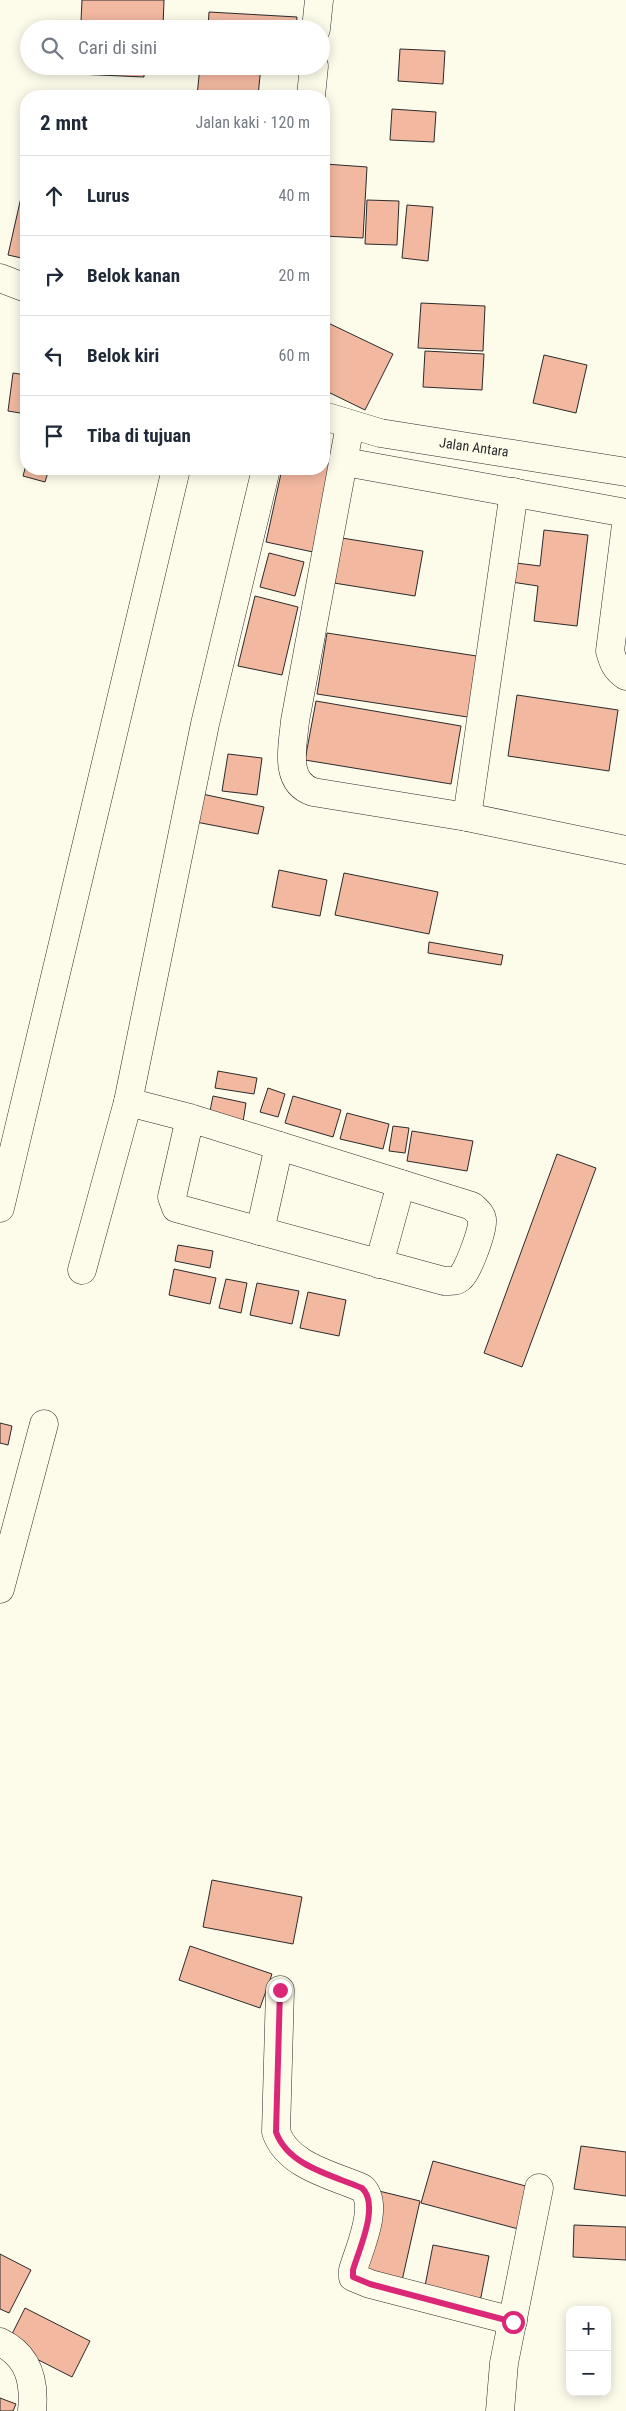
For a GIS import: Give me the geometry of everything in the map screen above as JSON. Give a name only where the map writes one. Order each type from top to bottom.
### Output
[{"type":"street","points":[[317,20],[319,0]]},
{"type":"street","points":[[312,90],[313,75]]},
{"type":"street","points":[[0,278],[20,286]]},
{"type":"street","name":"Jalan Antara","points":[[330,418],[380,433],[626,472]]},
{"type":"street","points":[[350,425],[345,462],[295,721],[292,753],[294,776],[305,789],[313,792],[467,817],[625,846]]},
{"type":"street","points":[[345,462],[626,512]]},
{"type":"street","points":[[0,1208],[175,475]]},
{"type":"street","points":[[82,1270],[128,1102],[205,724],[265,475]]},
{"type":"street","points":[[467,817],[514,492]]},
{"type":"street","points":[[626,525],[610,650],[614,664],[619,672],[626,676]]},
{"type":"street","points":[[128,1102],[190,1118],[472,1206],[479,1213],[483,1221],[468,1266],[460,1278],[454,1281],[379,1264],[176,1208],[172,1197],[190,1118]]},
{"type":"street","points":[[260,1231],[279,1146]]},
{"type":"street","points":[[379,1264],[401,1184]]},
{"type":"street","points":[[0,1589],[44,1424]]},
{"type":"street","points":[[280,1990],[276,2132],[280,2142],[297,2159],[366,2191],[371,2208],[353,2270],[353,2277],[370,2284],[513,2322]]},
{"type":"street","points":[[500,2411],[504,2363],[539,2188]]},
{"type":"street","points":[[0,2342],[12,2349],[31,2375],[34,2391],[32,2411]]},
{"type":"building","points":[[82,0],[164,0],[163,20],[81,20]]},
{"type":"building","points":[[209,12],[297,17],[297,20],[209,20]]},
{"type":"building","points":[[400,49],[445,51],[443,84],[398,81]]},
{"type":"building","points":[[99,75],[144,75],[144,77]]},
{"type":"building","points":[[199,75],[260,75],[259,90],[198,90]]},
{"type":"building","points":[[392,109],[436,112],[434,142],[390,140]]},
{"type":"building","points":[[330,164],[367,167],[363,238],[330,236]]},
{"type":"building","points":[[367,200],[399,201],[397,245],[365,244]]},
{"type":"building","points":[[20,202],[20,258],[8,255]]},
{"type":"building","points":[[407,205],[433,207],[428,261],[402,258]]},
{"type":"building","points":[[421,303],[485,306],[483,351],[418,348]]},
{"type":"building","points":[[330,324],[393,354],[365,410],[330,393]]},
{"type":"building","points":[[425,351],[484,354],[482,390],[423,387]]},
{"type":"building","points":[[544,355],[587,365],[576,413],[533,403]]},
{"type":"building","points":[[13,373],[20,374],[20,413],[8,411]]},
{"type":"building","points":[[330,466],[332,466],[313,552],[266,542],[281,475],[330,475]]},
{"type":"building","points":[[23,475],[47,475],[45,482]]},
{"type":"building","points":[[544,530],[588,535],[577,626],[534,621],[538,586],[505,581],[508,562],[540,566]]},
{"type":"building","points":[[342,538],[423,551],[415,596],[334,583]]},
{"type":"building","points":[[269,553],[304,562],[295,596],[260,587]]},
{"type":"building","points":[[255,596],[298,607],[282,675],[238,666]]},
{"type":"building","points":[[327,633],[483,657],[474,718],[317,694]]},
{"type":"building","points":[[517,695],[618,710],[609,771],[508,756]]},
{"type":"building","points":[[316,701],[461,726],[451,784],[305,760]]},
{"type":"building","points":[[228,754],[262,758],[257,795],[222,791]]},
{"type":"building","points":[[202,794],[264,807],[258,834],[196,822]]},
{"type":"building","points":[[279,870],[327,880],[320,916],[272,907]]},
{"type":"building","points":[[344,873],[438,892],[429,934],[335,915]]},
{"type":"building","points":[[429,942],[503,955],[501,965],[428,953]]},
{"type":"building","points":[[218,1071],[257,1078],[254,1094],[215,1088]]},
{"type":"building","points":[[268,1088],[285,1094],[278,1117],[260,1112]]},
{"type":"building","points":[[213,1096],[246,1103],[243,1122],[209,1116]]},
{"type":"building","points":[[293,1096],[341,1110],[333,1137],[285,1123]]},
{"type":"building","points":[[347,1113],[389,1124],[383,1149],[340,1139]]},
{"type":"building","points":[[393,1126],[409,1128],[405,1153],[389,1151]]},
{"type":"building","points":[[412,1131],[473,1141],[467,1171],[407,1161]]},
{"type":"building","points":[[557,1154],[596,1168],[522,1367],[484,1353]]},
{"type":"building","points":[[178,1245],[213,1251],[210,1268],[175,1261]]},
{"type":"building","points":[[174,1269],[216,1278],[210,1304],[169,1295]]},
{"type":"building","points":[[226,1279],[247,1283],[241,1313],[219,1308]]},
{"type":"building","points":[[257,1283],[299,1291],[292,1324],[250,1315]]},
{"type":"building","points":[[308,1292],[346,1300],[339,1336],[300,1328]]},
{"type":"building","points":[[0,1423],[12,1426],[8,1445],[0,1443]]},
{"type":"building","points":[[212,1880],[302,1897],[293,1944],[203,1927]]},
{"type":"building","points":[[190,1946],[272,1974],[260,2008],[179,1980]]},
{"type":"building","points":[[581,2146],[626,2152],[626,2196],[574,2189]]},
{"type":"building","points":[[433,2161],[533,2188],[522,2230],[421,2203]]},
{"type":"building","points":[[379,2191],[420,2201],[401,2285],[359,2275]]},
{"type":"building","points":[[574,2225],[626,2227],[626,2260],[573,2257]]},
{"type":"building","points":[[433,2245],[489,2256],[480,2302],[424,2291]]},
{"type":"building","points":[[0,2254],[31,2270],[9,2313],[0,2309]]},
{"type":"building","points":[[25,2308],[90,2341],[72,2377],[7,2344]]},
{"type":"building","points":[[0,2398],[16,2404],[13,2411],[0,2411]]},
{"type":"route","points":[[280,1990],[276,2132],[287,2152],[297,2159],[366,2191],[371,2208],[353,2270],[353,2277],[370,2284],[513,2322]]}]
